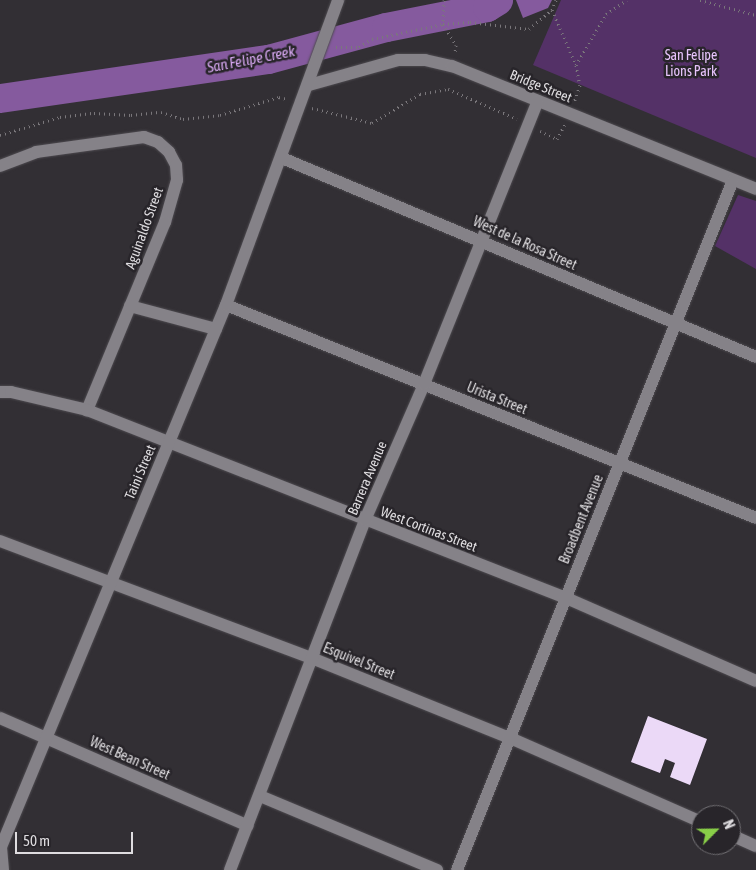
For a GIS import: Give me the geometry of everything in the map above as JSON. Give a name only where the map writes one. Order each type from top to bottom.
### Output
[{"type":"street","name":"Taini Street","points":[[3,869],[1,847],[48,739],[226,305],[309,85],[336,3]]},
{"type":"street","name":"Bridge Street","points":[[309,85],[398,60],[425,60],[452,66],[756,189]]},
{"type":"street","name":"Barrera Avenue","points":[[230,870],[314,660],[366,520],[424,384],[538,100]]},
{"type":"street","name":"Aguinaldo Street","points":[[2,164],[63,148],[144,137],[164,147],[176,165],[177,180],[165,222],[88,410]]},
{"type":"street","name":"West de la Rosa Street","points":[[282,158],[482,240],[675,325],[756,357]]},
{"type":"street","name":"Broadbent Avenue","points":[[457,870],[733,180]]},
{"type":"street","name":"Urista Street","points":[[226,305],[756,518]]},
{"type":"street","points":[[130,306],[216,329]]},
{"type":"street","name":"West Cortinas Street","points":[[0,392],[11,392],[88,410],[169,444],[566,598],[756,681]]},
{"type":"street","name":"Esquivel Street","points":[[0,541],[110,585],[314,660],[510,738],[691,818]]},
{"type":"street","name":"West Bean Street","points":[[0,718],[248,826]]},
{"type":"street","points":[[260,796],[437,870]]},
{"type":"street","points":[[741,839],[756,846]]},
{"type":"path","points":[[444,0],[443,24],[456,45],[452,66]]},
{"type":"path","points":[[336,47],[359,48],[372,39],[443,24],[470,22],[529,29],[552,10],[556,0]]},
{"type":"path","points":[[576,65],[606,14],[627,0]]},
{"type":"path","points":[[700,0],[756,15]]},
{"type":"path","points":[[0,135],[60,117],[94,113],[131,115],[161,112],[183,119],[220,115],[279,96],[372,123],[420,94],[448,89],[528,124],[557,139],[570,114],[580,85],[576,65],[552,10]]},
{"type":"green space","name":"San Felipe Lions Park","points":[[561,0],[756,0],[756,158],[533,65]]},
{"type":"green space","points":[[738,195],[756,201],[756,269],[715,246]]},
{"type":"shaded area","points":[[516,0],[552,0],[548,8],[523,18]]},
{"type":"building","points":[[648,716],[707,739],[690,785],[670,777],[675,763],[665,759],[660,773],[631,762]]},
{"type":"waterway","name":"San Felipe Creek","points":[[0,98],[268,59],[386,27],[487,7],[498,0]]}]
